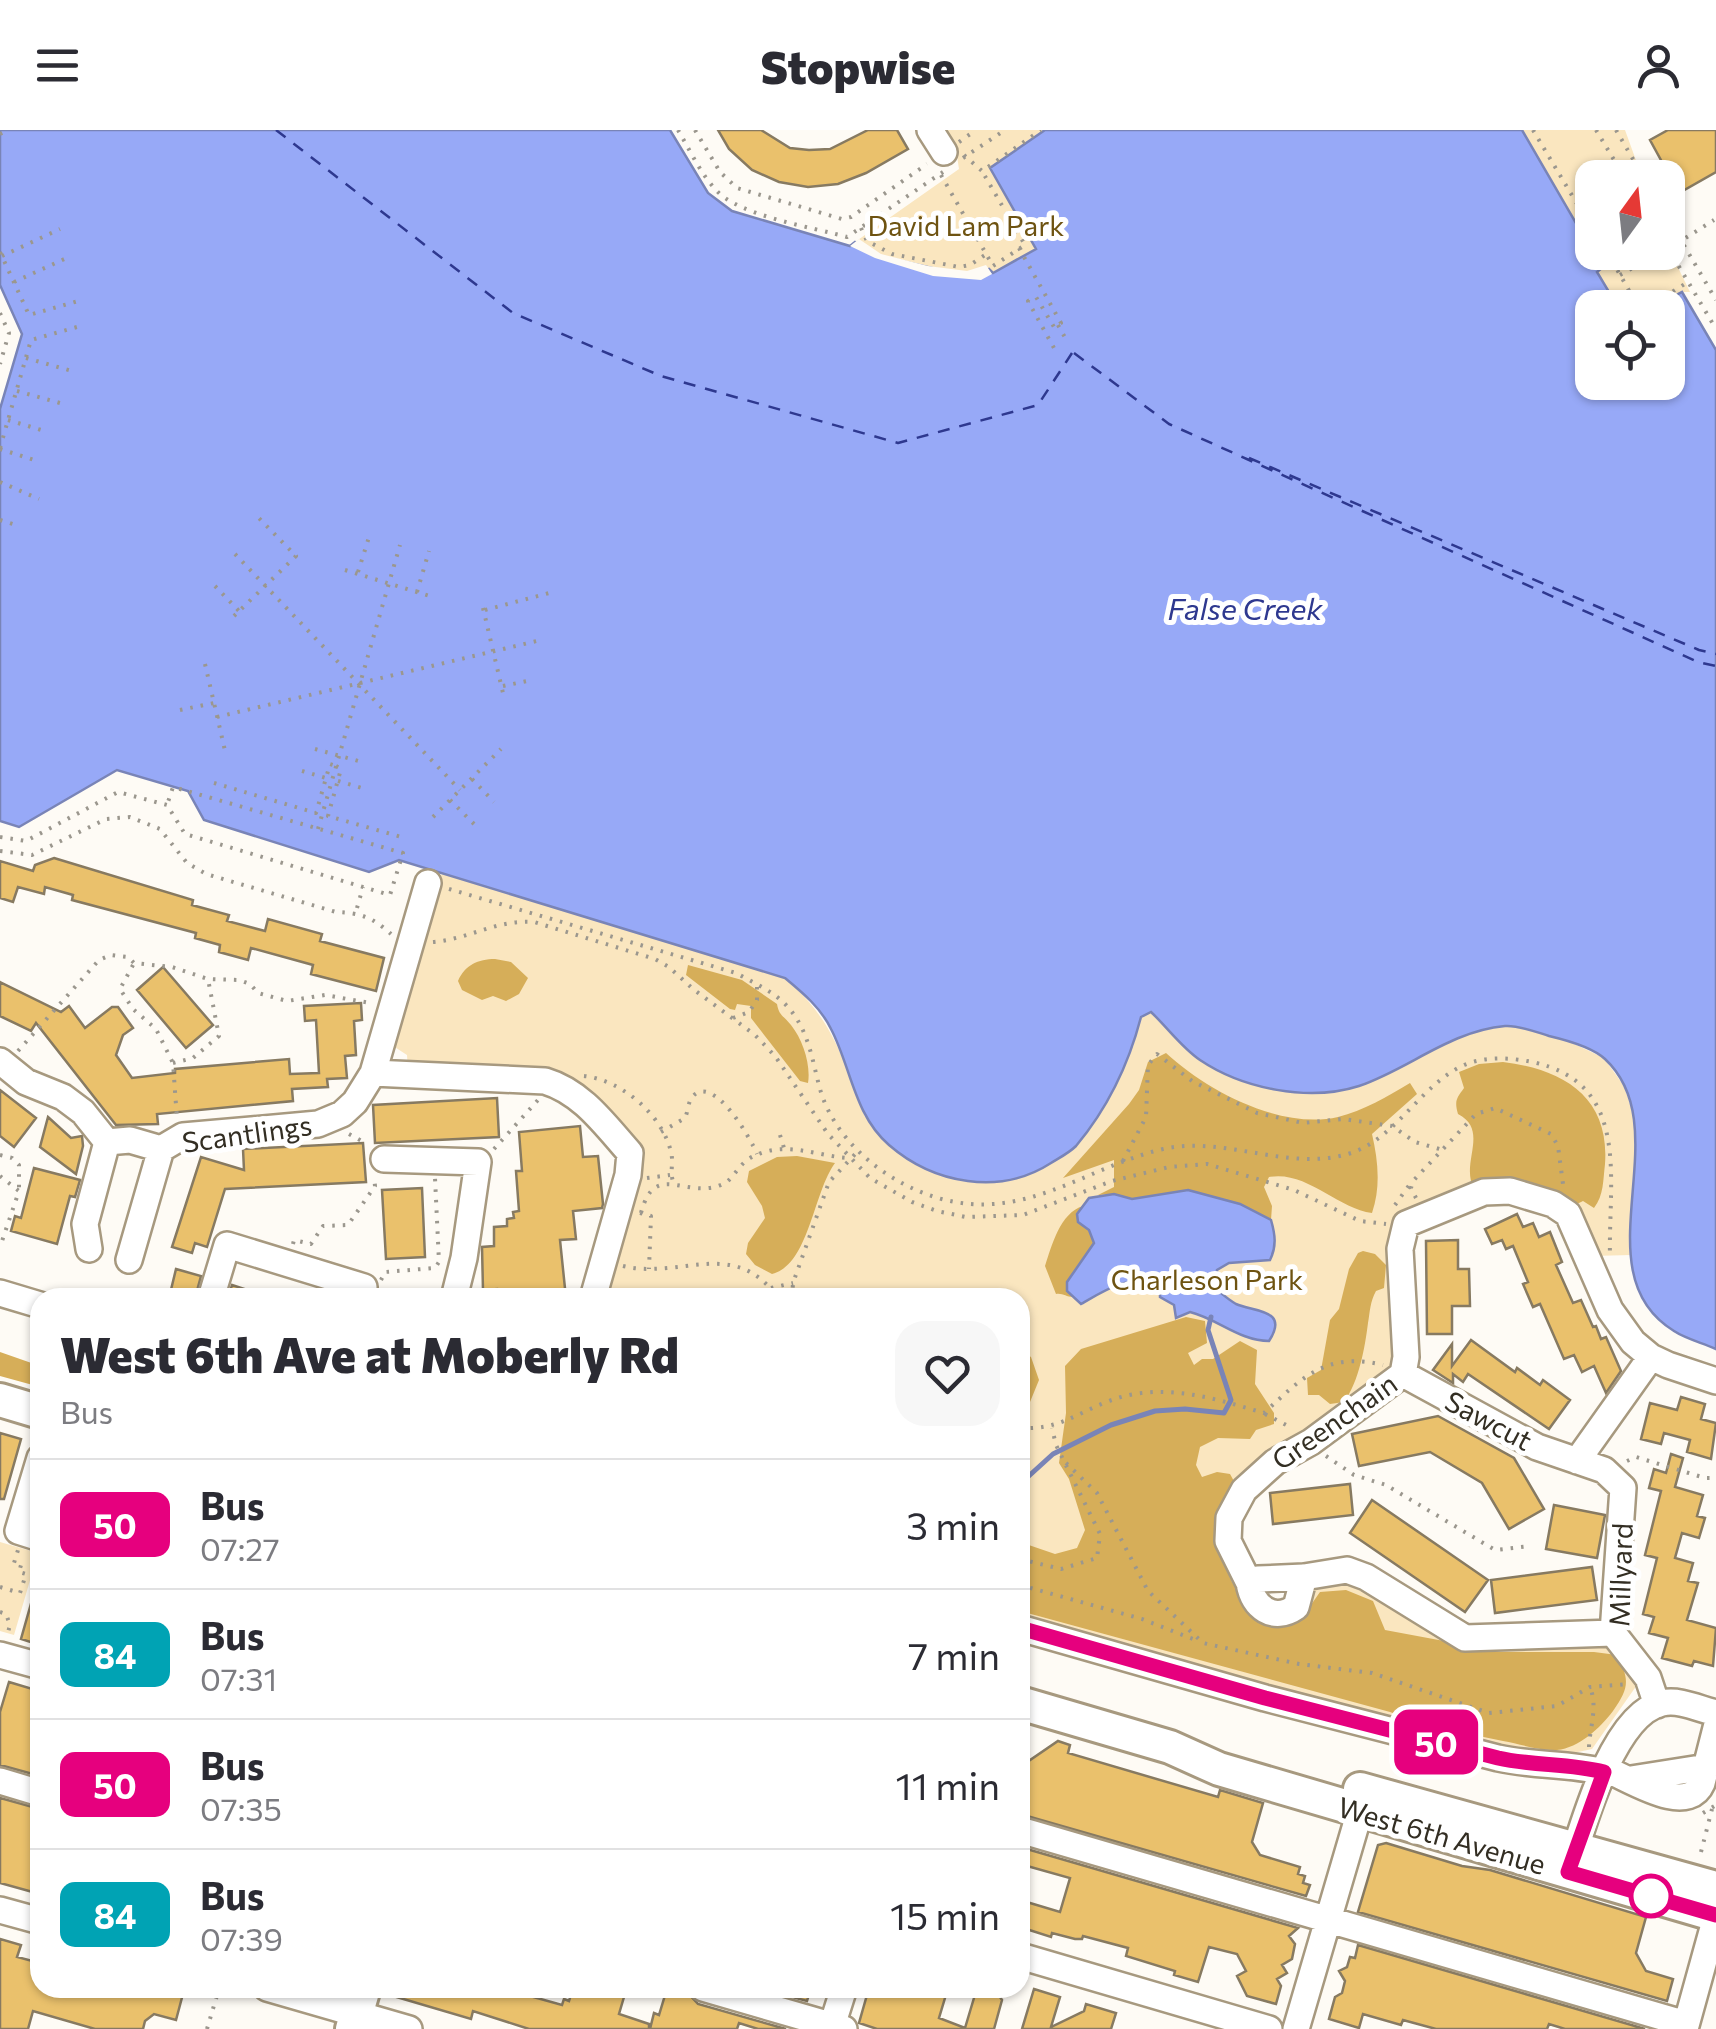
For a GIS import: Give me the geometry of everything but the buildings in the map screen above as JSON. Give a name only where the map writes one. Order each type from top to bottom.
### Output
[{"type":"main road","points":[[0,1400],[30,1409]]},
{"type":"main road","name":"West 6th Avenue","points":[[1030,1706],[1170,1747],[1218,1769],[1360,1811],[1572,1860],[1716,1888]]},
{"type":"main road","name":"West 6th Avenue","points":[[1170,1747],[1223,1754],[1456,1813],[1716,1916]]},
{"type":"street","points":[[428,883],[374,1073],[553,1084],[585,1103],[630,1153],[630,1211],[604,1261],[596,1288]]},
{"type":"street","points":[[2,1064],[26,1082],[73,1104],[107,1142],[85,1224],[89,1248]]},
{"type":"street","name":"Scantlings","points":[[107,1142],[172,1143],[304,1128],[329,1121],[355,1102],[374,1073]]},
{"type":"street","points":[[129,1260],[172,1143]]},
{"type":"street","points":[[376,1157],[478,1162],[456,1288]]},
{"type":"street","points":[[1408,1218],[1484,1192],[1538,1198],[1568,1214],[1610,1310],[1633,1342],[1651,1358],[1716,1381]]},
{"type":"street","name":"Greenchain","points":[[1248,1583],[1228,1541],[1229,1518],[1235,1504],[1258,1475],[1311,1442],[1404,1374],[1400,1249],[1408,1218]]},
{"type":"street","points":[[215,1288],[227,1245],[364,1287]]},
{"type":"street","points":[[0,1293],[30,1303]]},
{"type":"street","points":[[1604,1470],[1578,1461],[1651,1358]]},
{"type":"street","name":"Sawcut","points":[[1404,1374],[1537,1447],[1578,1461]]},
{"type":"street","name":"Millyard","points":[[1604,1470],[1623,1488],[1613,1634],[1648,1678],[1657,1704]]},
{"type":"street","points":[[1304,1576],[1296,1607],[1284,1614],[1268,1613],[1252,1598],[1248,1583],[1258,1578],[1336,1570],[1357,1572],[1464,1638],[1613,1634]]},
{"type":"street","points":[[1030,1631],[1265,1698],[1498,1758],[1575,1765],[1631,1779],[1706,1767],[1716,1728]]},
{"type":"street","points":[[3,1645],[30,1660]]},
{"type":"street","points":[[1572,1860],[1605,1771],[1638,1716],[1657,1704],[1680,1703],[1716,1713]]},
{"type":"street","points":[[0,1781],[30,1790]]},
{"type":"street","points":[[1296,2029],[1360,1811]]},
{"type":"street","points":[[1030,1833],[1686,2027],[1716,1916]]},
{"type":"street","points":[[0,1910],[30,1918]]},
{"type":"street","points":[[1030,1959],[1270,2029]]},
{"type":"street","points":[[308,1998],[409,2029]]},
{"type":"street","points":[[736,1998],[836,2028],[842,1998]]},
{"type":"path","points":[[0,134],[9,130]]},
{"type":"path","points":[[678,130],[702,173],[734,205],[847,237],[942,155],[1005,130]]},
{"type":"path","points":[[695,130],[720,172],[737,188],[842,220],[976,130]]},
{"type":"path","points":[[982,170],[1041,130]]},
{"type":"path","points":[[1532,130],[1575,201]]},
{"type":"path","points":[[1596,130],[1614,160]]},
{"type":"path","points":[[1616,130],[1634,160]]},
{"type":"path","points":[[942,155],[982,170],[1025,244],[993,266],[942,155]]},
{"type":"path","points":[[1685,238],[1714,220]]},
{"type":"path","points":[[862,228],[866,241],[892,254],[959,266],[970,265],[986,254]]},
{"type":"path","points":[[60,230],[1,254],[29,315],[82,300]]},
{"type":"path","points":[[1685,247],[1716,300]]},
{"type":"path","points":[[1019,248],[1061,322],[1054,327],[1036,297],[1028,301],[1054,348]]},
{"type":"path","points":[[14,282],[71,256]]},
{"type":"path","points":[[1617,270],[1630,290]]},
{"type":"path","points":[[1620,275],[1629,270]]},
{"type":"path","points":[[1681,270],[1716,329]]},
{"type":"path","points":[[1674,290],[1688,282]]},
{"type":"path","points":[[0,314],[9,333],[0,364]]},
{"type":"path","points":[[1058,324],[1067,341]]},
{"type":"path","points":[[34,460],[0,449],[31,340],[77,326]]},
{"type":"path","points":[[26,358],[72,370]]},
{"type":"path","points":[[16,391],[60,403]]},
{"type":"path","points":[[8,420],[48,432]]},
{"type":"path","points":[[0,482],[39,498]]},
{"type":"path","points":[[215,586],[236,613],[296,556],[254,513]]},
{"type":"path","points":[[0,520],[16,525]]},
{"type":"path","points":[[358,573],[370,534]]},
{"type":"path","points":[[318,829],[400,545]]},
{"type":"path","points":[[417,592],[430,551]]},
{"type":"path","points":[[235,554],[460,790]]},
{"type":"path","points":[[345,570],[433,597]]},
{"type":"path","points":[[532,680],[502,690],[483,609],[553,592]]},
{"type":"path","points":[[217,717],[541,640]]},
{"type":"path","points":[[205,664],[226,756]]},
{"type":"path","points":[[180,710],[214,703]]},
{"type":"path","points":[[314,749],[362,762]]},
{"type":"path","points":[[433,817],[501,749]]},
{"type":"path","points":[[214,783],[316,814],[330,764],[341,769],[328,816],[405,838]]},
{"type":"path","points":[[302,771],[326,778]]},
{"type":"path","points":[[472,778],[494,802]]},
{"type":"path","points":[[338,781],[362,788]]},
{"type":"path","points":[[173,787],[318,829],[402,853],[390,895],[185,834],[168,802],[173,787]]},
{"type":"path","points":[[0,837],[26,841],[118,792],[168,802]]},
{"type":"path","points":[[450,800],[474,824]]},
{"type":"path","points":[[0,851],[32,855],[106,819],[130,816],[160,829],[187,863],[206,874],[336,912],[356,912],[374,918],[390,933],[412,942],[466,938],[499,923],[534,922],[656,958],[775,1056],[828,1134],[870,1178],[912,1202],[966,1217],[1023,1215],[1112,1181],[1169,1167],[1207,1164],[1294,1190],[1360,1221],[1408,1218]]},
{"type":"path","points":[[428,883],[736,974],[758,985],[788,1007],[809,1041],[821,1094],[840,1129],[858,1151],[915,1189],[936,1198],[981,1206],[1039,1197],[1123,1162],[1180,1146],[1301,1158],[1337,1156],[1367,1146],[1460,1067],[1516,1059],[1554,1068],[1591,1095],[1606,1122],[1610,1266]]},
{"type":"path","points":[[357,908],[363,887]]},
{"type":"path","points":[[2,1064],[99,960],[111,955],[208,979],[238,980],[250,984],[258,993],[287,1001],[325,994],[391,1010]]},
{"type":"path","points":[[134,963],[120,989],[132,1009],[156,1029],[173,1063],[177,1121],[183,1120],[172,1143]]},
{"type":"path","points":[[173,1063],[193,1058],[219,1036],[208,979]]},
{"type":"path","points":[[733,1018],[749,1012],[757,1000],[758,985]]},
{"type":"path","points":[[1123,1162],[1146,1117],[1148,1064],[1157,1054],[1192,1081],[1257,1114],[1303,1123],[1343,1119],[1392,1126],[1416,1142],[1443,1150]]},
{"type":"path","points":[[490,1154],[553,1084],[586,1075],[603,1079],[632,1095],[661,1132],[671,1153],[670,1176],[674,1184]]},
{"type":"path","points":[[661,1132],[685,1118],[691,1098],[708,1092],[732,1112],[758,1154]]},
{"type":"path","points":[[1408,1218],[1398,1200],[1476,1114],[1488,1109],[1510,1113],[1556,1139],[1568,1214]]},
{"type":"path","points":[[287,1263],[294,1240],[310,1244],[323,1226],[348,1225],[375,1186],[376,1157],[329,1121]]},
{"type":"path","points":[[780,1134],[784,1148]]},
{"type":"path","points":[[630,1211],[652,1188],[662,1184],[686,1189],[721,1185],[741,1164],[758,1154],[798,1148],[849,1158]]},
{"type":"path","points":[[793,1288],[829,1182],[858,1151]]},
{"type":"path","points":[[0,1155],[19,1164],[19,1191],[0,1246]]},
{"type":"path","points":[[378,1288],[385,1272],[435,1268],[439,1262],[434,1160]]},
{"type":"path","points":[[0,1176],[19,1191]]},
{"type":"path","points":[[657,1178],[670,1176]]},
{"type":"path","points":[[1408,1218],[1413,1180]]},
{"type":"path","points":[[630,1211],[652,1216],[650,1269]]},
{"type":"path","points":[[604,1261],[642,1270],[728,1264],[763,1278],[771,1288],[793,1283]]},
{"type":"path","points":[[364,1287],[368,1288]]},
{"type":"path","points":[[1264,1413],[1318,1368],[1365,1362],[1404,1374]]},
{"type":"path","points":[[1030,1428],[1052,1428],[1111,1400],[1136,1394],[1170,1391],[1238,1405],[1264,1413],[1299,1432],[1342,1468],[1386,1485],[1495,1550],[1531,1546]]},
{"type":"path","points":[[1030,1562],[1061,1568],[1097,1558],[1100,1534],[1056,1445],[1052,1428]]},
{"type":"path","points":[[1604,1470],[1636,1457],[1716,1478]]},
{"type":"path","points":[[1066,1463],[1096,1493],[1148,1591],[1202,1643]]},
{"type":"path","points":[[0,1587],[20,1593],[26,1574],[19,1572],[21,1565],[14,1562]]},
{"type":"path","points":[[1030,1588],[1142,1619],[1202,1643],[1299,1664],[1372,1673],[1489,1713],[1557,1706],[1590,1687],[1632,1684]]},
{"type":"path","points":[[0,1612],[6,1614],[10,1625],[3,1645]]},
{"type":"path","points":[[1590,1687],[1596,1702],[1590,1724],[1590,1747]]},
{"type":"path","points":[[1701,1852],[1712,1810]]},
{"type":"path","points":[[207,2029],[216,1998]]},
{"type":"green space","name":"David Lam Park","points":[[941,130],[1044,130],[990,168],[1036,249],[994,272],[963,275],[903,262],[855,242],[959,169],[957,156]]},
{"type":"green space","points":[[1522,130],[1625,130],[1636,160],[1575,160],[1575,222]]},
{"type":"green space","points":[[1679,270],[1690,292],[1607,290],[1596,271]]},
{"type":"green space","name":"Charleson Park","points":[[442,873],[785,978],[826,1025],[865,1117],[1133,1047],[1141,1016],[1152,1012],[1198,1059],[1238,1079],[1358,1086],[1465,1034],[1509,1025],[1566,1040],[1604,1058],[1624,1086],[1637,1125],[1631,1255],[1593,1256],[1525,1189],[1403,1220],[1402,1370],[1392,1366],[1223,1522],[1264,1615],[1315,1583],[1346,1582],[1378,1595],[1409,1617],[1600,1645],[1618,1654],[1637,1685],[1592,1749],[1564,1755],[1531,1754],[1244,1681],[1030,1618],[1030,1288],[608,1288],[642,1165],[637,1154],[580,1093],[408,1070],[407,1055],[390,1044]]},
{"type":"green space","points":[[0,1542],[30,1551],[30,1580],[14,1635],[0,1631]]},
{"type":"shaded area","points":[[495,959],[511,962],[528,978],[519,994],[506,1001],[493,996],[482,1000],[462,990],[458,981],[468,967]]},
{"type":"shaded area","points":[[688,965],[742,980],[777,1004],[802,1045],[808,1083],[800,1081],[751,1018],[751,1006],[737,1004],[735,1010],[730,1009],[686,975]]},
{"type":"shaded area","points":[[1166,1053],[1223,1093],[1293,1118],[1338,1117],[1375,1103],[1410,1083],[1417,1094],[1372,1134],[1378,1174],[1372,1213],[1283,1176],[1269,1177],[1264,1187],[1272,1206],[1271,1220],[1240,1204],[1188,1190],[1131,1200],[1114,1194],[1098,1195],[1114,1187],[1114,1160],[1063,1178],[1129,1104],[1139,1090],[1148,1062]]},
{"type":"shaded area","points":[[1503,1062],[1563,1079],[1590,1104],[1604,1140],[1605,1164],[1603,1187],[1594,1208],[1583,1201],[1571,1207],[1471,1181],[1473,1135],[1467,1120],[1458,1114],[1457,1099],[1464,1088],[1459,1072],[1479,1064]]},
{"type":"shaded area","points":[[797,1156],[835,1163],[802,1243],[784,1268],[772,1274],[755,1265],[746,1254],[748,1243],[765,1218],[747,1182],[749,1171],[777,1157]]},
{"type":"shaded area","points":[[1083,1206],[1077,1214],[1094,1243],[1067,1282],[1067,1291],[1073,1297],[1056,1294],[1045,1266],[1068,1215]]},
{"type":"shaded area","points":[[1363,1251],[1375,1254],[1386,1265],[1384,1288],[1376,1291],[1372,1299],[1354,1385],[1344,1402],[1330,1404],[1319,1395],[1308,1395],[1307,1378],[1321,1370],[1330,1320],[1339,1309],[1349,1269]]},
{"type":"shaded area","points":[[1186,1317],[1205,1321],[1207,1343],[1188,1353],[1194,1365],[1202,1359],[1213,1359],[1240,1341],[1257,1350],[1255,1384],[1274,1413],[1274,1424],[1256,1430],[1250,1439],[1218,1438],[1200,1447],[1196,1465],[1202,1477],[1217,1472],[1230,1474],[1235,1483],[1226,1528],[1225,1562],[1240,1593],[1274,1627],[1301,1619],[1320,1592],[1346,1590],[1373,1601],[1385,1630],[1444,1641],[1473,1652],[1617,1655],[1626,1678],[1625,1690],[1613,1711],[1573,1745],[1557,1750],[1537,1748],[1432,1725],[1030,1614],[1030,1545],[1055,1554],[1077,1548],[1085,1530],[1069,1479],[1059,1463],[1066,1413],[1065,1366],[1081,1349]]},
{"type":"shaded area","points":[[0,1352],[30,1362],[30,1384],[0,1376]]},
{"type":"shaded area","points":[[1030,1356],[1031,1357],[1039,1380],[1030,1402]]},
{"type":"water","name":"False Creek","points":[[0,130],[670,130],[708,193],[732,211],[850,246],[855,242],[879,256],[967,276],[989,269],[993,273],[1036,249],[990,168],[1045,130],[1522,130],[1575,221],[1575,270],[1600,270],[1597,272],[1608,290],[1575,290],[1575,400],[1685,400],[1685,297],[1716,350],[1716,1349],[1674,1331],[1647,1305],[1633,1274],[1630,1238],[1634,1123],[1626,1089],[1605,1059],[1571,1042],[1516,1027],[1485,1029],[1359,1086],[1340,1091],[1298,1092],[1256,1085],[1217,1070],[1187,1050],[1151,1012],[1141,1017],[1116,1085],[1076,1146],[1031,1173],[1010,1180],[968,1181],[926,1169],[877,1133],[861,1105],[827,1021],[785,978],[399,860],[369,872],[204,820],[188,791],[117,770],[19,827],[0,821],[0,409],[22,334],[0,285]]},
{"type":"water","points":[[1188,1190],[1240,1204],[1271,1220],[1275,1240],[1270,1260],[1229,1263],[1217,1270],[1216,1289],[1236,1304],[1273,1317],[1274,1331],[1269,1341],[1248,1337],[1190,1312],[1176,1318],[1174,1305],[1160,1297],[1160,1284],[1149,1281],[1119,1285],[1081,1304],[1067,1291],[1067,1282],[1094,1243],[1089,1230],[1078,1222],[1077,1214],[1089,1198],[1114,1194],[1132,1199]]},
{"type":"pier","points":[[859,239],[881,254],[967,271],[986,265],[992,274],[981,280],[933,276],[850,246]]},
{"type":"waterway","points":[[1030,1475],[1053,1454],[1111,1425],[1155,1411],[1224,1413],[1231,1400],[1208,1330],[1211,1317]]},
{"type":"ferry route","points":[[276,130],[513,313],[661,376],[898,443],[1038,405],[1072,353]]},
{"type":"ferry route","points":[[1074,353],[1169,424],[1698,662],[1716,666]]},
{"type":"ferry route","points":[[1249,458],[1716,654]]},
{"type":"bus line","name":"50","points":[[1030,1631],[1265,1698],[1498,1758],[1575,1765],[1604,1772],[1568,1872],[1716,1915]]}]
